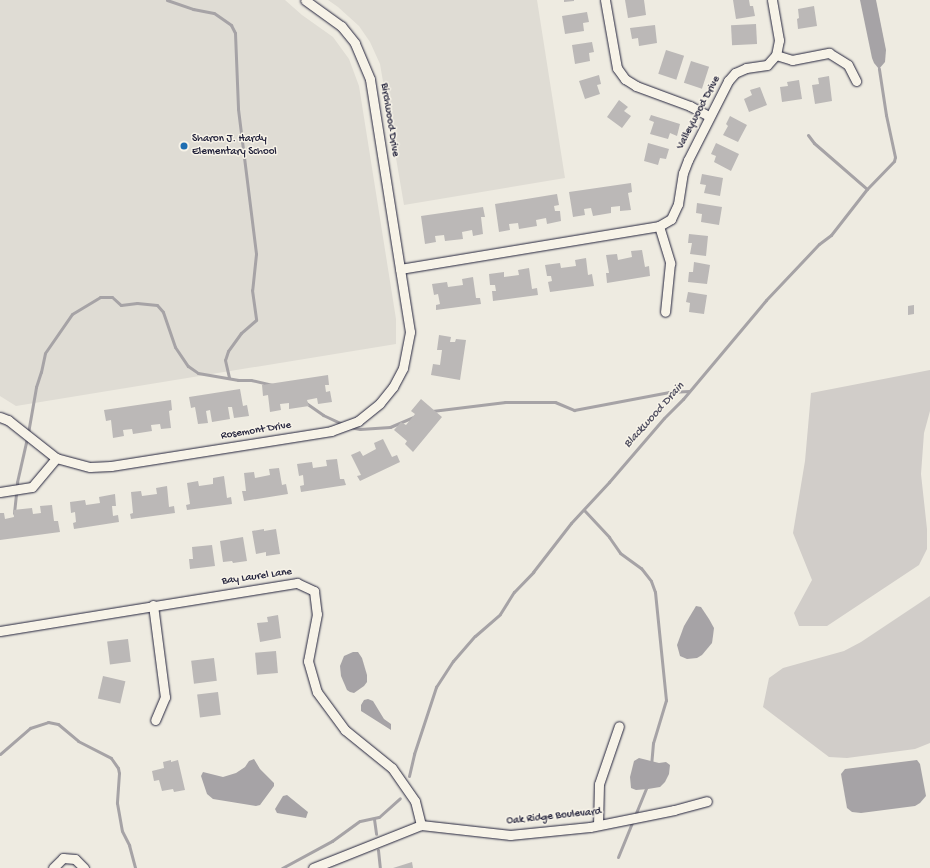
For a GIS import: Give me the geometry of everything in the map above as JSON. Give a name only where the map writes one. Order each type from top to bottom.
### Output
[{"type":"street","name":"Birchwood Drive","points":[[305,0],[341,26],[355,44],[370,79],[400,269]]},
{"type":"street","points":[[604,0],[617,68],[625,79],[636,86],[690,106],[709,116]]},
{"type":"street","points":[[772,0],[779,40],[776,54],[792,60],[829,53],[848,65],[856,81]]},
{"type":"street","name":"Valleywood Drive","points":[[659,226],[671,219],[678,204],[683,173],[709,116],[728,81],[735,73],[746,68],[767,65],[776,54]]},
{"type":"street","points":[[400,269],[659,226],[670,263],[665,312]]},
{"type":"street","name":"Rosemont Drive","points":[[0,417],[8,420],[56,458],[90,467],[111,466],[281,440],[330,431],[358,421],[380,403],[394,387],[403,368],[410,332],[400,269]]},
{"type":"street","points":[[0,492],[32,487],[56,458]]},
{"type":"street","name":"Bay Laurel Lane","points":[[0,631],[153,605],[297,583],[314,591],[316,614],[308,662],[317,692],[345,730],[392,768],[415,801],[420,825]]},
{"type":"street","points":[[153,605],[165,697],[155,720]]},
{"type":"street","points":[[598,825],[599,784],[619,726]]},
{"type":"street","name":"Oak Ridge Boulevard","points":[[314,868],[420,825],[510,835],[598,825],[674,810],[707,801]]},
{"type":"street","points":[[53,868],[63,858],[75,858],[84,868]]},
{"type":"shaded area","name":"Sharon J. Hardy Elementary School","points":[[0,0],[285,0],[302,15],[333,37],[349,59],[359,86],[396,319],[396,344],[16,406],[0,396]]},
{"type":"shaded area","points":[[328,0],[537,0],[565,178],[404,205],[380,64],[370,42],[359,26]]},
{"type":"shaded area","points":[[860,0],[876,0],[886,50],[885,62],[879,69],[872,58]]},
{"type":"shaded area","points":[[930,370],[930,411],[924,433],[921,474],[927,529],[927,549],[919,565],[827,626],[799,626],[794,613],[812,580],[793,533],[805,461],[811,393]]},
{"type":"shaded area","points":[[930,596],[930,743],[915,749],[847,758],[829,757],[763,707],[769,678],[783,668],[844,651],[861,642]]},
{"type":"shaded area","points":[[696,606],[701,607],[714,628],[712,643],[702,655],[697,658],[687,659],[680,656],[677,645],[684,626]]},
{"type":"shaded area","points":[[353,652],[358,652],[362,658],[367,675],[367,682],[354,693],[347,690],[341,676],[340,666],[344,656]]},
{"type":"shaded area","points":[[368,699],[373,701],[384,719],[391,724],[391,730],[361,711],[361,705],[364,700]]},
{"type":"shaded area","points":[[639,758],[659,763],[666,762],[670,765],[669,774],[665,782],[660,787],[636,790],[631,788],[630,777],[634,761]]},
{"type":"shaded area","points":[[254,759],[260,769],[274,783],[274,786],[260,805],[256,806],[213,799],[207,794],[201,776],[203,772],[223,777],[236,773],[245,767],[249,761]]},
{"type":"shaded area","points":[[917,760],[920,764],[926,796],[920,803],[915,806],[861,813],[852,812],[847,808],[841,774],[845,769]]},
{"type":"shaded area","points":[[287,795],[308,812],[306,818],[277,813],[275,809],[283,796]]},
{"type":"building","points":[[564,0],[574,0],[574,1],[564,2]]},
{"type":"building","points":[[625,0],[644,0],[646,15],[628,18]]},
{"type":"building","points":[[733,0],[749,0],[750,6],[753,6],[755,16],[736,19]]},
{"type":"building","points":[[814,6],[817,26],[798,29],[798,9]]},
{"type":"building","points":[[587,12],[589,22],[583,23],[584,31],[565,34],[562,16]]},
{"type":"building","points":[[756,24],[757,44],[732,45],[731,25]]},
{"type":"building","points":[[655,25],[657,43],[639,46],[638,38],[632,39],[630,28]]},
{"type":"building","points":[[592,42],[594,52],[589,53],[590,61],[575,64],[572,45]]},
{"type":"building","points":[[666,50],[684,56],[676,80],[658,74]]},
{"type":"building","points":[[691,61],[709,67],[702,89],[684,83]]},
{"type":"building","points":[[599,75],[601,84],[597,85],[600,94],[585,99],[579,81]]},
{"type":"building","points":[[829,76],[832,101],[815,104],[812,85],[819,84],[818,78]]},
{"type":"building","points":[[799,80],[802,99],[782,102],[780,87],[788,86],[787,82]]},
{"type":"building","points":[[760,87],[767,105],[749,112],[744,99],[752,95],[750,90]]},
{"type":"building","points":[[619,100],[628,107],[624,111],[631,116],[622,128],[607,117]]},
{"type":"building","points":[[651,115],[680,124],[677,136],[670,133],[668,139],[650,134],[654,122],[649,120]]},
{"type":"building","points":[[730,116],[747,125],[738,142],[723,135],[728,126],[726,124]]},
{"type":"building","points":[[648,143],[669,149],[666,159],[660,158],[658,165],[644,161]]},
{"type":"building","points":[[716,143],[739,154],[731,171],[714,162],[716,156],[711,154]]},
{"type":"building","points":[[702,174],[723,178],[720,196],[704,193],[706,185],[700,184]]},
{"type":"building","points":[[631,183],[632,192],[628,193],[631,210],[620,211],[620,206],[611,207],[611,213],[593,216],[591,208],[584,209],[585,215],[573,217],[569,192]]},
{"type":"building","points":[[557,194],[559,205],[554,206],[555,211],[560,211],[561,221],[547,224],[546,218],[536,220],[537,226],[519,229],[518,223],[509,224],[510,230],[499,232],[495,204]]},
{"type":"building","points":[[697,203],[722,207],[719,225],[701,222],[702,214],[696,213]]},
{"type":"building","points":[[483,207],[485,217],[481,217],[483,234],[473,236],[472,230],[462,232],[463,239],[445,241],[444,235],[435,236],[436,242],[425,244],[421,216]]},
{"type":"building","points":[[689,234],[708,236],[706,256],[690,254],[692,243],[688,243]]},
{"type":"building","points":[[642,250],[645,267],[649,266],[650,276],[607,283],[606,273],[609,273],[606,255],[617,254],[618,260],[632,257],[631,251]]},
{"type":"building","points":[[586,258],[588,275],[592,274],[594,286],[550,292],[548,282],[552,281],[551,276],[547,276],[545,265],[560,263],[561,268],[576,266],[575,260]]},
{"type":"building","points":[[694,262],[710,265],[707,284],[688,282],[689,272],[693,272]]},
{"type":"building","points":[[529,268],[532,289],[537,288],[538,295],[493,301],[492,291],[496,291],[495,285],[490,285],[489,274],[504,272],[504,277],[519,275],[518,270]]},
{"type":"building","points":[[473,277],[476,298],[480,298],[481,304],[436,310],[436,305],[440,304],[438,294],[434,295],[432,284],[447,282],[448,287],[463,285],[462,279]]},
{"type":"building","points":[[688,292],[707,295],[704,314],[689,312],[690,303],[686,302]]},
{"type":"building","points":[[914,305],[914,314],[908,315],[908,306]]},
{"type":"building","points":[[439,335],[451,337],[450,342],[455,342],[456,339],[466,340],[460,380],[431,375],[433,364],[440,365],[442,350],[437,350]]},
{"type":"building","points":[[328,375],[329,385],[325,385],[326,392],[330,391],[332,402],[318,404],[317,398],[307,400],[309,406],[289,409],[289,403],[280,404],[281,410],[270,412],[268,395],[263,396],[262,385]]},
{"type":"building","points":[[240,389],[243,406],[247,405],[249,416],[234,418],[232,407],[228,407],[230,419],[212,422],[210,410],[206,411],[208,423],[198,424],[195,407],[191,408],[189,397]]},
{"type":"building","points":[[421,399],[442,417],[413,452],[405,444],[407,441],[394,430],[401,422],[406,425],[415,414],[411,411]]},
{"type":"building","points":[[171,400],[172,410],[169,411],[171,428],[161,429],[160,424],[151,425],[152,431],[133,434],[132,429],[123,430],[124,436],[113,438],[111,420],[106,421],[104,410]]},
{"type":"building","points":[[383,439],[392,457],[397,455],[400,462],[360,481],[357,476],[361,475],[351,455],[360,451],[363,456],[376,449],[374,443]]},
{"type":"building","points":[[337,459],[340,479],[344,479],[346,485],[301,492],[300,486],[304,485],[303,475],[299,476],[297,464],[312,462],[313,468],[327,466],[326,460]]},
{"type":"building","points":[[279,468],[282,485],[286,484],[288,494],[244,501],[242,491],[246,491],[244,473],[254,472],[255,478],[270,475],[269,469]]},
{"type":"building","points":[[224,476],[227,498],[231,497],[232,504],[187,510],[186,505],[190,504],[187,483],[198,481],[199,486],[213,484],[213,478]]},
{"type":"building","points":[[167,486],[169,507],[174,506],[175,513],[131,519],[130,514],[133,513],[131,492],[141,491],[142,496],[157,494],[156,488]]},
{"type":"building","points":[[115,494],[116,506],[112,506],[113,516],[118,515],[119,522],[74,529],[73,523],[76,522],[75,512],[71,513],[70,502],[85,500],[86,505],[100,503],[99,497]]},
{"type":"building","points":[[52,505],[54,521],[58,521],[60,532],[0,540],[0,513],[4,513],[5,519],[14,517],[13,510],[32,508],[33,514],[41,513],[40,506]]},
{"type":"building","points":[[264,529],[264,531],[276,529],[280,554],[266,556],[266,552],[256,554],[252,531]]},
{"type":"building","points":[[243,537],[247,561],[233,563],[232,561],[223,562],[220,541]]},
{"type":"building","points":[[212,545],[215,566],[190,569],[189,559],[193,559],[192,547]]},
{"type":"building","points":[[278,615],[281,638],[260,642],[257,623],[268,622],[267,617]]},
{"type":"building","points":[[128,639],[131,662],[110,664],[107,642]]},
{"type":"building","points":[[276,651],[278,673],[257,675],[255,653]]},
{"type":"building","points":[[214,658],[217,681],[194,684],[191,661]]},
{"type":"building","points":[[103,676],[125,681],[120,704],[98,698]]},
{"type":"building","points":[[218,692],[221,715],[200,717],[197,695]]},
{"type":"building","points":[[171,760],[171,762],[178,760],[185,790],[174,792],[173,789],[162,791],[159,780],[154,781],[152,771],[164,768],[163,762]]},
{"type":"building","points":[[412,862],[413,868],[393,868]]},
{"type":"waterway","points":[[167,0],[193,9],[214,13],[231,25],[235,33],[238,109],[256,254],[252,290],[256,320],[241,333],[228,351],[225,360],[229,378]]},
{"type":"waterway","name":"Blackwood Drain","points":[[409,776],[414,754],[436,687],[453,661],[475,636],[500,614],[514,592],[533,572],[571,523],[609,482],[664,418],[683,399],[766,300],[819,244],[831,235],[867,189],[894,161],[895,157],[886,115],[879,69]]},
{"type":"waterway","points":[[808,135],[814,143],[867,189]]},
{"type":"waterway","points":[[28,433],[36,387],[45,353],[72,314],[100,297],[112,297],[121,305],[137,303],[157,305],[163,312],[175,347],[188,366],[198,373],[238,380],[251,380],[273,385]]},
{"type":"waterway","points":[[432,411],[505,402],[555,402],[574,410],[669,392],[689,391]]},
{"type":"waterway","points":[[306,403],[323,415],[342,424]]},
{"type":"waterway","points":[[349,427],[360,429],[390,427],[413,417]]},
{"type":"waterway","points":[[14,513],[17,482],[27,438]]},
{"type":"waterway","points":[[584,510],[609,537],[620,553],[641,568],[651,581],[655,592],[666,700],[653,743],[651,765]]},
{"type":"waterway","points":[[0,754],[30,728],[48,722],[58,724],[78,741],[111,758],[118,768],[119,773],[117,803],[122,831],[129,845],[135,868]]},
{"type":"waterway","points":[[618,857],[647,786]]},
{"type":"waterway","points":[[282,868],[332,841],[360,821],[379,817],[400,798]]},
{"type":"waterway","name":"Blackwood Drain","points":[[374,819],[376,834]]},
{"type":"waterway","name":"Blackwood Drain","points":[[378,850],[380,868]]},
{"type":"place","name":"Sharon J. Hardy Elementary School","points":[[184,146]]}]
